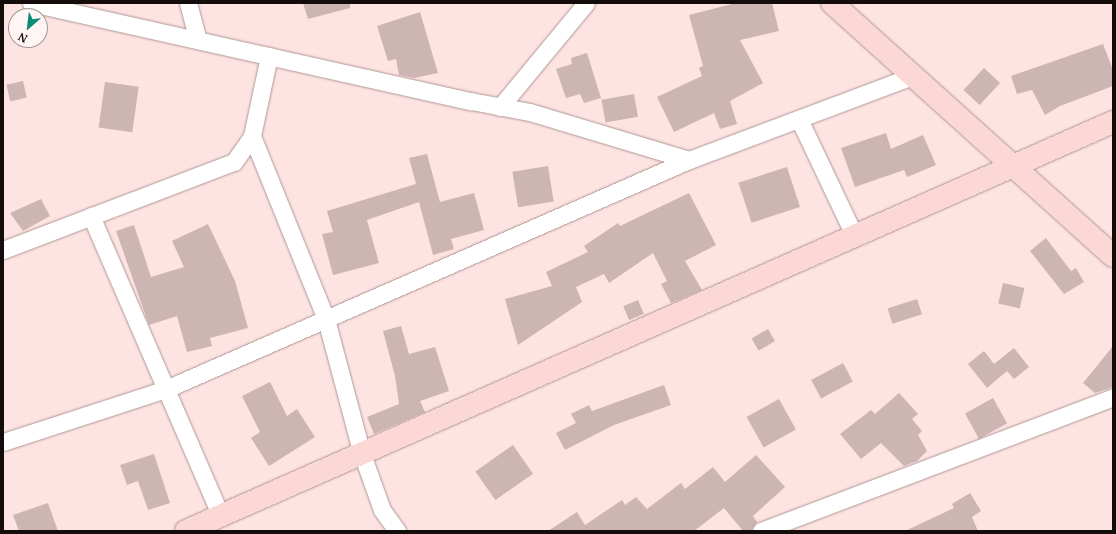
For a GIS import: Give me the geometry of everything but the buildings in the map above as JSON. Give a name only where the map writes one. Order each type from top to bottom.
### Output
[{"type":"main road","points":[[832,3],[1113,256]]},
{"type":"main road","points":[[186,531],[855,237],[1011,165],[1113,122]]},
{"type":"street","points":[[31,3],[530,112],[690,160]]},
{"type":"street","points":[[188,3],[198,40]]},
{"type":"street","points":[[500,106],[586,3]]},
{"type":"street","points":[[3,250],[234,162],[252,136],[269,56]]},
{"type":"street","points":[[3,442],[166,389],[690,160],[912,76]]},
{"type":"street","points":[[798,119],[855,237]]},
{"type":"street","points":[[252,136],[326,319],[362,454],[382,510],[397,531]]},
{"type":"street","points":[[91,216],[221,516]]},
{"type":"street","points":[[761,531],[1113,397]]}]
